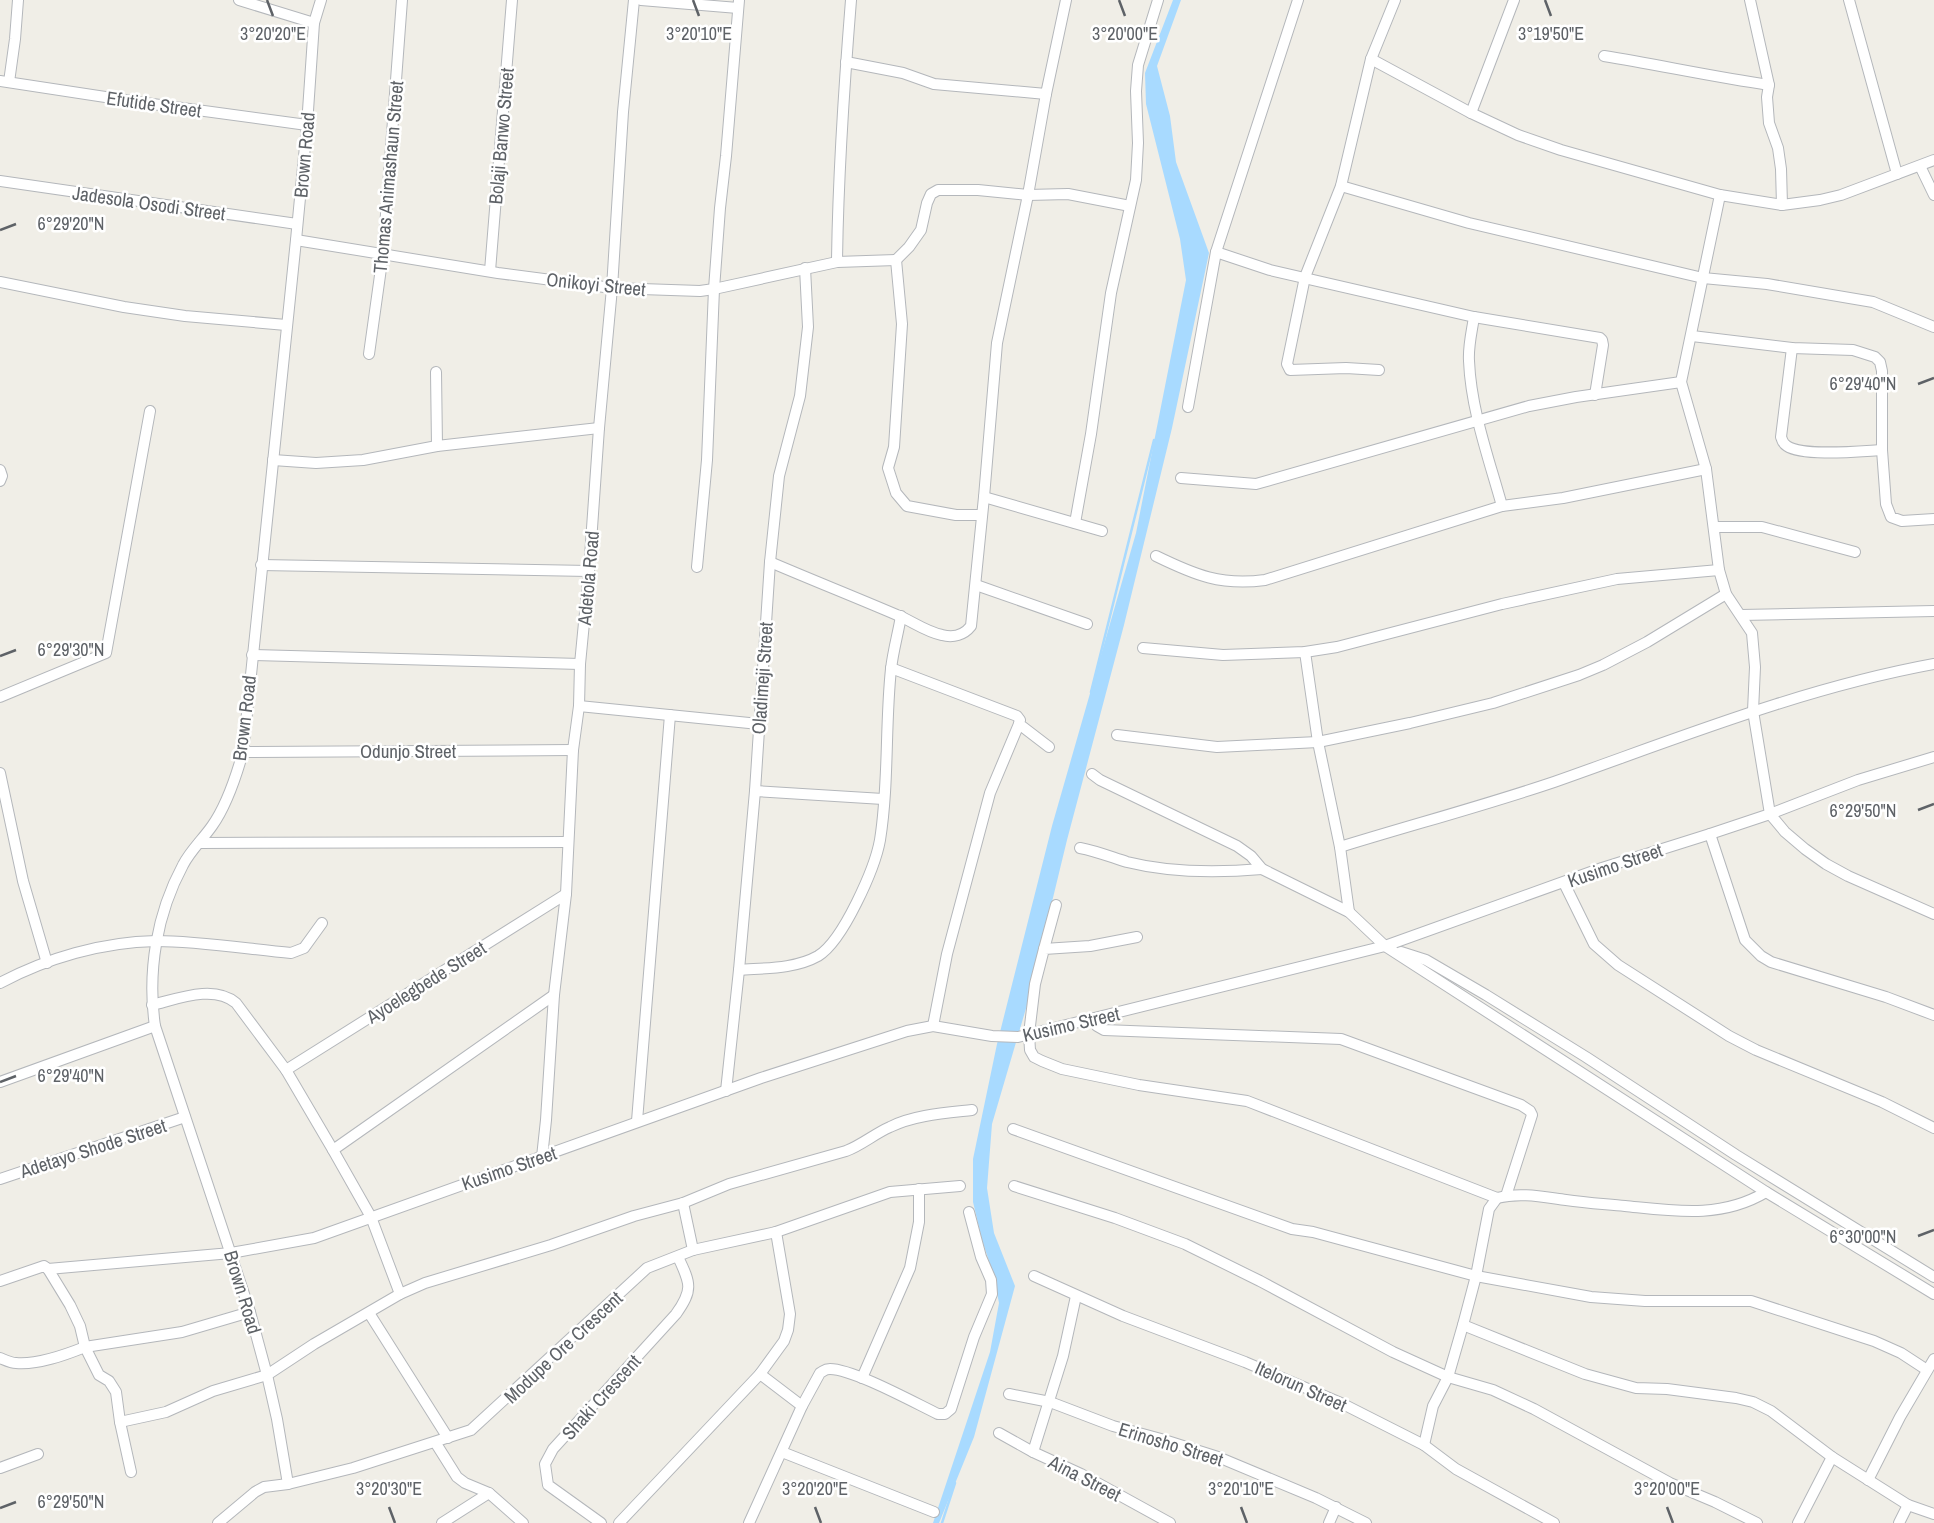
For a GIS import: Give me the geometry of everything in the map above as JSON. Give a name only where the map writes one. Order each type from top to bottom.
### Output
[{"type":"street","points":[[4,81],[15,39],[18,0]]},
{"type":"street","points":[[239,0],[314,23]]},
{"type":"street","name":"Brown Road","points":[[288,1484],[277,1419],[250,1312],[155,1026],[152,964],[165,904],[184,862],[214,824],[230,790],[243,752],[298,224],[314,23],[321,0]]},
{"type":"street","name":"Thomas Animashaun Street","points":[[369,354],[383,254],[402,0]]},
{"type":"street","name":"Bolaji Banwo Street","points":[[490,271],[512,0]]},
{"type":"street","name":"Adetola Road","points":[[542,1157],[554,995],[566,894],[573,750],[579,706],[580,664],[634,0]]},
{"type":"street","points":[[641,0],[739,4],[714,289],[707,460],[697,567]]},
{"type":"street","points":[[837,262],[851,0]]},
{"type":"street","points":[[769,562],[941,635],[958,635],[967,632],[971,626],[996,343],[1066,0]]},
{"type":"street","points":[[1074,523],[1091,434],[1107,313],[1136,180],[1136,78],[1143,45],[1158,0]]},
{"type":"street","points":[[1188,407],[1216,252],[1298,0]]},
{"type":"street","points":[[1379,370],[1288,368],[1305,277],[1341,186],[1371,59],[1395,0]]},
{"type":"street","points":[[1471,113],[1514,0]]},
{"type":"street","points":[[1750,0],[1769,85],[1769,123],[1778,148],[1782,205]]},
{"type":"street","points":[[1849,0],[1897,174]]},
{"type":"street","points":[[1604,56],[1769,85]]},
{"type":"street","points":[[1371,59],[1518,135],[1720,195],[1782,205],[1820,200],[1841,195],[1934,160]]},
{"type":"street","points":[[846,62],[903,73],[934,85],[1045,94]]},
{"type":"street","name":"Efutide Street","points":[[4,81],[307,125]]},
{"type":"street","points":[[1920,166],[1934,195]]},
{"type":"street","name":"Jadesola Osodi Street","points":[[0,181],[298,224]]},
{"type":"street","points":[[1341,186],[1469,223],[1703,278],[1767,284],[1873,302],[1934,327]]},
{"type":"street","points":[[982,515],[956,515],[906,506],[896,493],[888,468],[894,447],[902,324],[896,260],[921,230],[927,203],[931,194],[938,190],[978,190],[1028,195],[1068,194],[1130,206]]},
{"type":"street","points":[[1720,195],[1681,382],[1706,469],[1719,570],[1726,594],[1752,633],[1755,650],[1753,711],[1770,814],[1784,832],[1826,864],[1934,915]]},
{"type":"street","name":"Onikoyi Street","points":[[296,240],[612,288],[701,291],[837,262],[896,260]]},
{"type":"street","points":[[1216,252],[1270,270],[1474,317],[1600,338],[1603,345],[1595,395]]},
{"type":"street","name":"Oladimeji Street","points":[[726,1091],[755,791],[769,562],[779,476],[800,397],[808,327],[805,268]]},
{"type":"street","points":[[0,282],[124,307],[185,316],[286,325]]},
{"type":"street","points":[[1474,317],[1469,358],[1478,422],[1502,506]]},
{"type":"street","points":[[1692,336],[1792,348],[1853,350],[1875,357],[1880,362],[1886,504],[1891,517],[1902,521],[1934,519]]},
{"type":"street","points":[[1792,348],[1782,441],[1797,449],[1829,453],[1882,450]]},
{"type":"street","points":[[436,372],[437,446]]},
{"type":"street","points":[[1181,478],[1256,484],[1528,406],[1681,382]]},
{"type":"street","points":[[0,696],[106,653],[150,411]]},
{"type":"street","points":[[273,460],[316,463],[363,460],[437,446],[599,428]]},
{"type":"street","points":[[1156,555],[1212,579],[1247,582],[1265,580],[1502,506],[1563,498],[1706,469]]},
{"type":"street","points":[[0,470],[0,481]]},
{"type":"street","points":[[984,498],[1102,531]]},
{"type":"street","points":[[1714,527],[1762,527],[1855,552]]},
{"type":"street","points":[[261,565],[589,571]]},
{"type":"street","points":[[1143,648],[1223,656],[1305,652],[1350,644],[1502,604],[1617,579],[1719,570]]},
{"type":"street","points":[[976,585],[1087,624]]},
{"type":"street","points":[[1117,735],[1217,747],[1318,742],[1410,723],[1493,703],[1579,675],[1647,642],[1726,594]]},
{"type":"street","points":[[1741,615],[1934,611]]},
{"type":"street","points":[[739,970],[789,965],[817,956],[828,948],[851,914],[869,876],[880,842],[891,668],[901,616]]},
{"type":"street","points":[[1305,652],[1318,742],[1340,847],[1349,912]]},
{"type":"street","points":[[252,655],[580,664]]},
{"type":"street","points":[[1340,847],[1551,782],[1753,711],[1889,672],[1934,664]]},
{"type":"street","points":[[891,668],[1017,716],[1020,720],[990,793],[947,954],[933,1026]]},
{"type":"street","points":[[579,706],[759,724]]},
{"type":"street","points":[[637,1121],[670,715]]},
{"type":"street","points":[[1020,724],[1049,747]]},
{"type":"street","name":"Odunjo Street","points":[[243,752],[573,750]]},
{"type":"street","name":"Kusimo Street","points":[[0,1281],[44,1266],[48,1269],[231,1253],[314,1238],[637,1121],[877,1040],[933,1026],[995,1036],[1024,1036],[1385,947],[1602,868],[1770,814],[1858,780],[1934,757]]},
{"type":"street","points":[[0,773],[23,881],[47,963]]},
{"type":"street","points":[[1092,774],[1237,846],[1251,856],[1262,869],[1349,912],[1385,947],[1766,1192],[1934,1294]]},
{"type":"street","points":[[755,791],[883,799]]},
{"type":"street","points":[[1710,834],[1745,940],[1761,956],[1771,962],[1886,997],[1934,1015]]},
{"type":"street","points":[[200,843],[567,842]]},
{"type":"street","points":[[1080,848],[1127,862],[1168,869],[1224,873],[1262,869]]},
{"type":"street","points":[[1564,883],[1594,944],[1618,965],[1747,1045],[1882,1102],[1934,1128]]},
{"type":"street","name":"Ayoelegbede Street","points":[[286,1070],[566,894]]},
{"type":"street","points":[[1056,905],[1024,1036],[1034,1057],[1062,1069],[1139,1085],[1247,1101],[1502,1197],[1536,1195],[1684,1212],[1733,1207],[1766,1192]]},
{"type":"street","points":[[0,983],[89,949],[121,943],[157,941],[291,953],[304,948],[322,923]]},
{"type":"street","points":[[1044,949],[1090,946],[1137,937]]},
{"type":"street","points":[[1385,947],[1426,960],[1486,995],[1586,1056],[1736,1155],[1934,1277]]},
{"type":"street","points":[[152,1005],[185,996],[207,994],[230,998],[236,1003],[286,1070],[371,1217],[400,1294]]},
{"type":"street","points":[[333,1150],[554,995]]},
{"type":"street","points":[[1092,1019],[1104,1030],[1341,1039],[1521,1105],[1530,1111],[1532,1115],[1502,1197],[1489,1209],[1463,1325],[1448,1377],[1433,1406],[1424,1445]]},
{"type":"street","points":[[0,1082],[155,1026]]},
{"type":"street","points":[[120,1422],[166,1412],[213,1391],[267,1375],[313,1344],[400,1294],[425,1283],[682,1203],[729,1184],[858,1147],[892,1126],[908,1120],[972,1110]]},
{"type":"street","name":"Adetayo Shode Street","points":[[0,1179],[186,1117]]},
{"type":"street","points":[[1013,1129],[1292,1229],[1313,1232],[1476,1276],[1591,1297],[1645,1301],[1751,1301],[1874,1341],[1901,1353],[1927,1370]]},
{"type":"street","name":"Modupe Ore Crescent","points":[[218,1523],[254,1492],[264,1487],[353,1468],[471,1430],[648,1268],[693,1250],[776,1232],[890,1192],[960,1186]]},
{"type":"street","points":[[1014,1186],[1115,1218],[1185,1244],[1393,1352],[1448,1377],[1493,1390],[1534,1409],[1670,1483],[1757,1523]]},
{"type":"street","points":[[862,1378],[910,1268],[919,1222],[919,1189]]},
{"type":"street","points":[[682,1203],[693,1250]]},
{"type":"street","points":[[748,1523],[803,1406],[820,1373],[825,1370],[833,1369],[862,1378],[938,1413],[945,1414],[951,1409],[992,1293],[991,1280],[981,1257],[969,1212]]},
{"type":"street","points":[[1827,1229],[1836,1216]]},
{"type":"street","points":[[619,1523],[760,1374],[784,1341],[790,1314],[776,1232]]},
{"type":"street","name":"Shaki Crescent","points":[[601,1523],[548,1485],[545,1464],[553,1449],[676,1314],[687,1298],[689,1287],[678,1257]]},
{"type":"street","points":[[48,1269],[70,1305],[80,1326],[85,1347],[99,1375],[108,1381],[116,1392],[131,1472]]},
{"type":"street","name":"Itelorun Street","points":[[1034,1276],[1123,1316],[1295,1382],[1341,1403],[1424,1445],[1456,1469],[1554,1523]]},
{"type":"street","points":[[1033,1452],[1063,1356],[1076,1296]]},
{"type":"street","points":[[0,1368],[33,1363],[85,1347],[182,1332],[250,1312]]},
{"type":"street","points":[[369,1313],[448,1438]]},
{"type":"street","points":[[1463,1325],[1585,1374],[1636,1388],[1667,1389],[1753,1402],[1908,1505],[1934,1514]]},
{"type":"street","points":[[0,1358],[15,1364]]},
{"type":"street","points":[[1868,1480],[1934,1359]]},
{"type":"street","points":[[760,1374],[803,1406]]},
{"type":"street","name":"Erinosho Street","points":[[1009,1394],[1050,1402],[1113,1426],[1218,1457],[1336,1507],[1366,1523]]},
{"type":"street","name":"Aina Street","points":[[999,1433],[1170,1523]]},
{"type":"street","points":[[435,1442],[457,1477],[489,1493],[523,1523]]},
{"type":"street","points":[[782,1452],[934,1512]]},
{"type":"street","points":[[0,1468],[38,1454]]},
{"type":"street","points":[[1798,1523],[1832,1457]]},
{"type":"street","points":[[442,1523],[455,1520],[489,1493]]},
{"type":"street","points":[[1899,1523],[1908,1505]]},
{"type":"street","points":[[1329,1523],[1336,1507]]},
{"type":"water","points":[[1173,0],[1181,0],[1157,66],[1170,116],[1176,162],[1209,253],[1172,428],[1124,625],[1027,1005],[992,1124],[987,1188],[994,1233],[1015,1286],[974,1437],[939,1523],[933,1523],[990,1352],[999,1303],[973,1202],[973,1159],[997,1044],[1052,826],[1136,533],[1186,280],[1180,239],[1146,104],[1145,73]]},
{"type":"waterway","points":[[1091,692],[1154,440]]},
{"type":"waterway","points":[[942,1523],[955,1483]]}]
